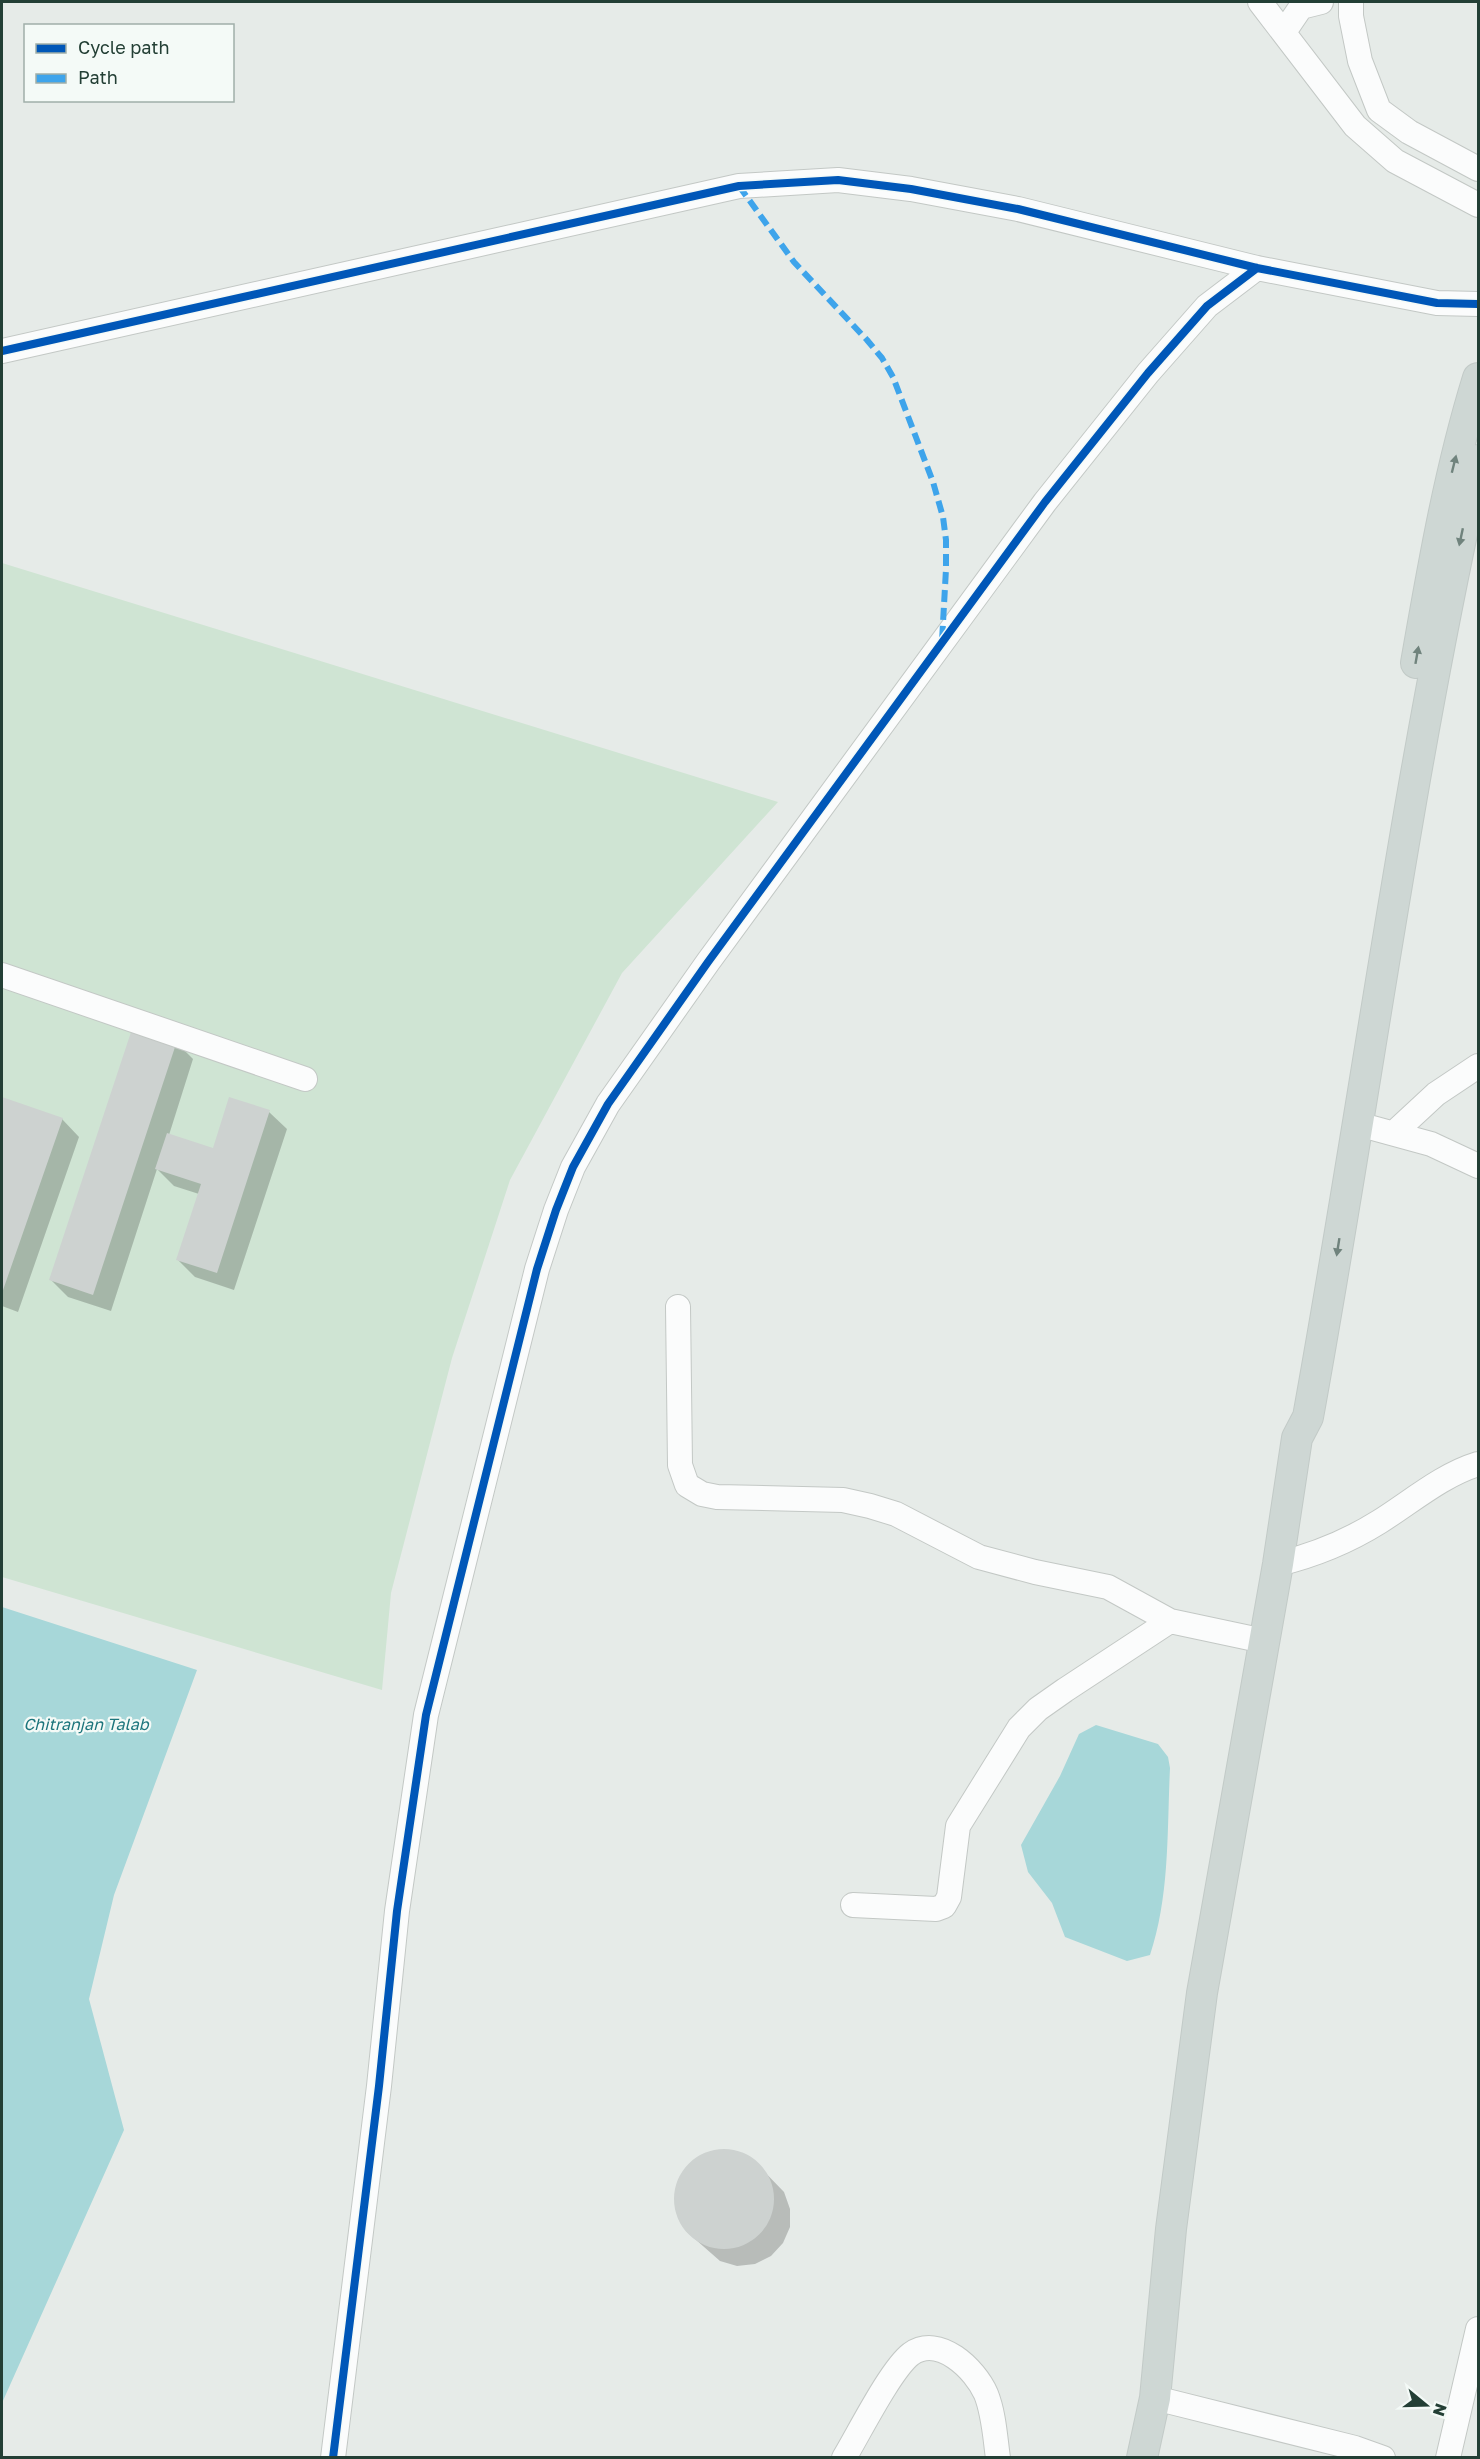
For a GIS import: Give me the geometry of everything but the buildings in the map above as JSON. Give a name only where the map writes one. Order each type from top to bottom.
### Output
[{"type":"main road","points":[[1297,1438],[1291,1415],[1395,782],[1444,504],[1461,433],[1479,378]]},
{"type":"main road","points":[[1142,2457],[1155,2398],[1171,2229],[1202,1993],[1278,1564],[1297,1438],[1308,1417],[1420,746],[1479,460]]},
{"type":"street","points":[[1260,2],[1355,126],[1395,161],[1479,205]]},
{"type":"street","points":[[1351,2],[1351,16],[1360,61],[1379,110],[1409,132],[1479,170]]},
{"type":"street","points":[[1284,32],[1306,3]]},
{"type":"street","points":[[1325,87],[1346,86],[1360,61]]},
{"type":"street","points":[[2,351],[739,186],[838,180],[911,189],[1018,209],[1257,268],[1437,303],[1479,303]]},
{"type":"street","points":[[333,2457],[378,2096],[397,1911],[426,1715],[537,1269],[573,1167],[608,1104],[667,1019],[905,690],[1045,502],[1148,373],[1207,306],[1257,268]]},
{"type":"street","points":[[2,975],[305,1079]]},
{"type":"street","points":[[1395,1132],[1436,1094],[1479,1066]]},
{"type":"street","points":[[1358,1124],[1395,1132],[1431,1144],[1479,1166]]},
{"type":"street","points":[[678,1307],[680,1465],[682,1477],[693,1490],[717,1497],[843,1500],[870,1506],[896,1514],[979,1557],[1108,1587],[1170,1621],[1264,1641]]},
{"type":"street","points":[[1278,1564],[1329,1550],[1381,1521],[1451,1475],[1479,1464]]},
{"type":"street","points":[[853,1905],[936,1910],[944,1906],[949,1897],[955,1834],[958,1826],[1019,1728],[1038,1709],[1056,1696],[1170,1621]]},
{"type":"street","points":[[1448,2457],[1479,2329]]},
{"type":"street","points":[[844,2457],[893,2375],[909,2355],[930,2346],[951,2354],[978,2381],[985,2393],[992,2415],[998,2457]]},
{"type":"street","points":[[1155,2398],[1383,2457]]},
{"type":"green space","points":[[2,563],[778,802],[622,973],[510,1180],[452,1358],[391,1593],[382,1690],[2,1577]]},
{"type":"water","name":"Chitranjan Talab","points":[[2,1607],[197,1670],[114,1895],[89,1999],[124,2130],[2,2403]]},
{"type":"water","points":[[1096,1725],[1158,1744],[1168,1757],[1170,1768],[1166,1863],[1156,1933],[1150,1955],[1127,1961],[1065,1937],[1052,1903],[1028,1872],[1021,1845],[1060,1776],[1079,1734]]},
{"type":"marked path","points":[[739,186],[794,262],[867,340],[882,358],[893,377],[933,482],[943,517],[946,569],[942,641]]},
{"type":"cycle path","points":[[2,351],[739,186],[838,180],[911,189],[1018,209],[1257,268],[1437,303],[1478,304]]},
{"type":"cycle path","points":[[333,2458],[379,2086],[397,1911],[426,1715],[537,1269],[573,1167],[608,1104],[708,962],[1045,502],[1148,373],[1207,306],[1257,268]]}]
